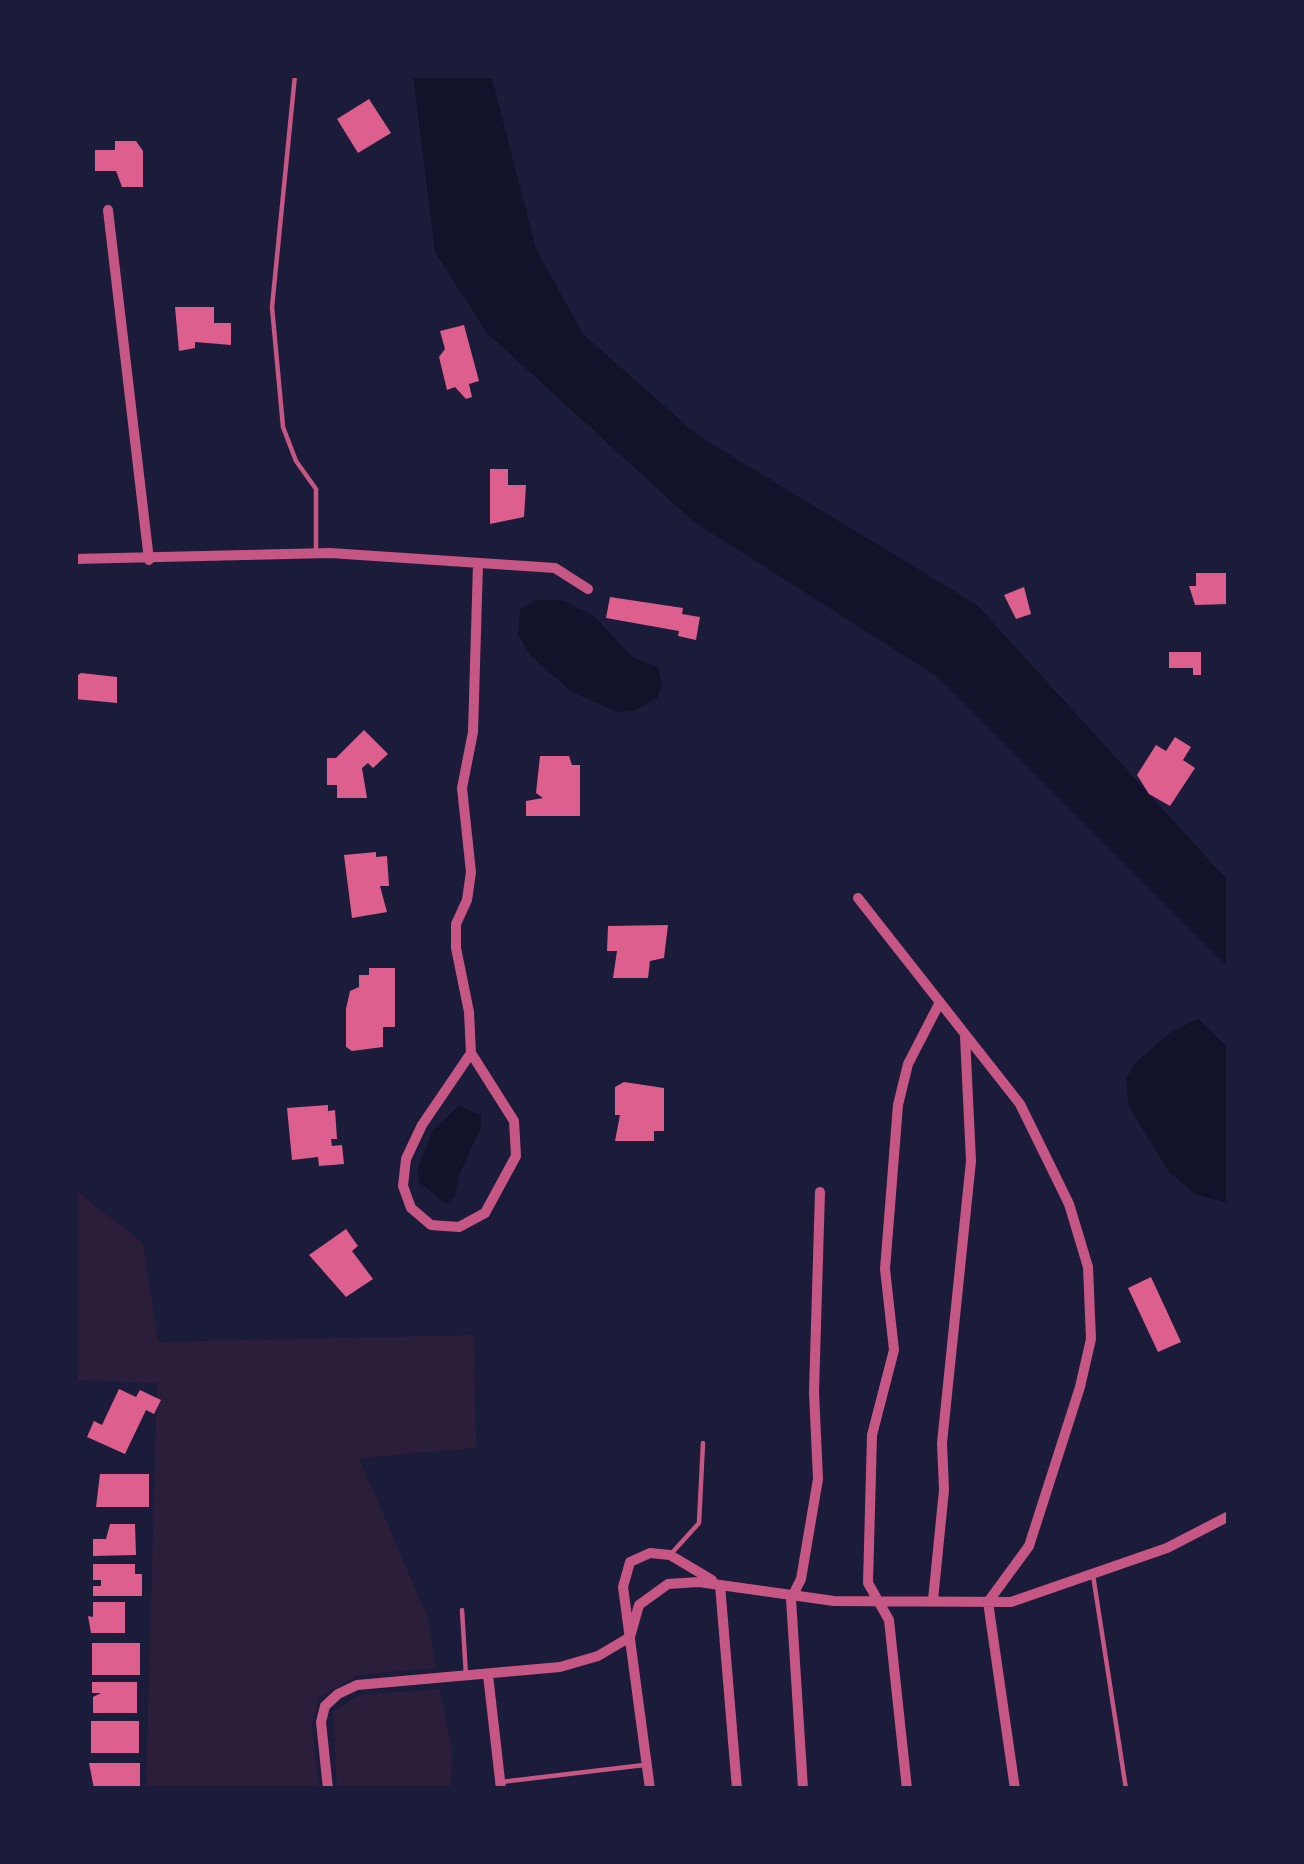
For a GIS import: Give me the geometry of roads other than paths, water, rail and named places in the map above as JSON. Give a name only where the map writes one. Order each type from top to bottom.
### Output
[{"type":"street","points":[[108,210],[149,560]]},
{"type":"street","points":[[75,559],[316,554],[555,568],[588,589]]},
{"type":"street","points":[[471,1053],[422,1124],[406,1159],[404,1186],[411,1208],[430,1225],[459,1227],[485,1213],[516,1156],[514,1121],[500,1091],[471,1053],[469,1012],[456,948],[456,924],[467,901],[471,872],[462,788],[473,732],[478,564]]},
{"type":"street","points":[[858,898],[1020,1104],[1069,1204],[1088,1267],[1091,1339],[1029,1546],[988,1602],[1015,1789]]},
{"type":"street","points":[[908,1789],[889,1620],[868,1583],[872,1435],[894,1350],[885,1269],[898,1105],[908,1064],[940,1002]]},
{"type":"street","points":[[933,1600],[944,1490],[942,1443],[970,1160],[964,1033]]},
{"type":"street","points":[[802,1789],[791,1599],[801,1579],[818,1479],[814,1393],[820,1192]]},
{"type":"street","points":[[328,1789],[321,1722],[325,1706],[338,1694],[357,1685],[560,1667],[598,1656],[630,1637],[640,1604],[656,1589],[683,1582],[791,1599],[1011,1602],[1166,1548],[1229,1516]]},
{"type":"street","points":[[650,1789],[623,1587],[630,1562],[650,1553],[670,1555],[720,1585]]},
{"type":"street","points":[[720,1585],[737,1789]]},
{"type":"street","points":[[488,1675],[501,1786]]},
{"type":"lane","points":[[295,75],[272,307],[283,427],[296,461],[316,489],[316,554]]},
{"type":"lane","points":[[670,1555],[699,1523],[703,1443]]},
{"type":"lane","points":[[1093,1575],[1126,1789]]},
{"type":"lane","points":[[462,1610],[466,1676]]},
{"type":"lane","points":[[501,1786],[648,1764]]}]
